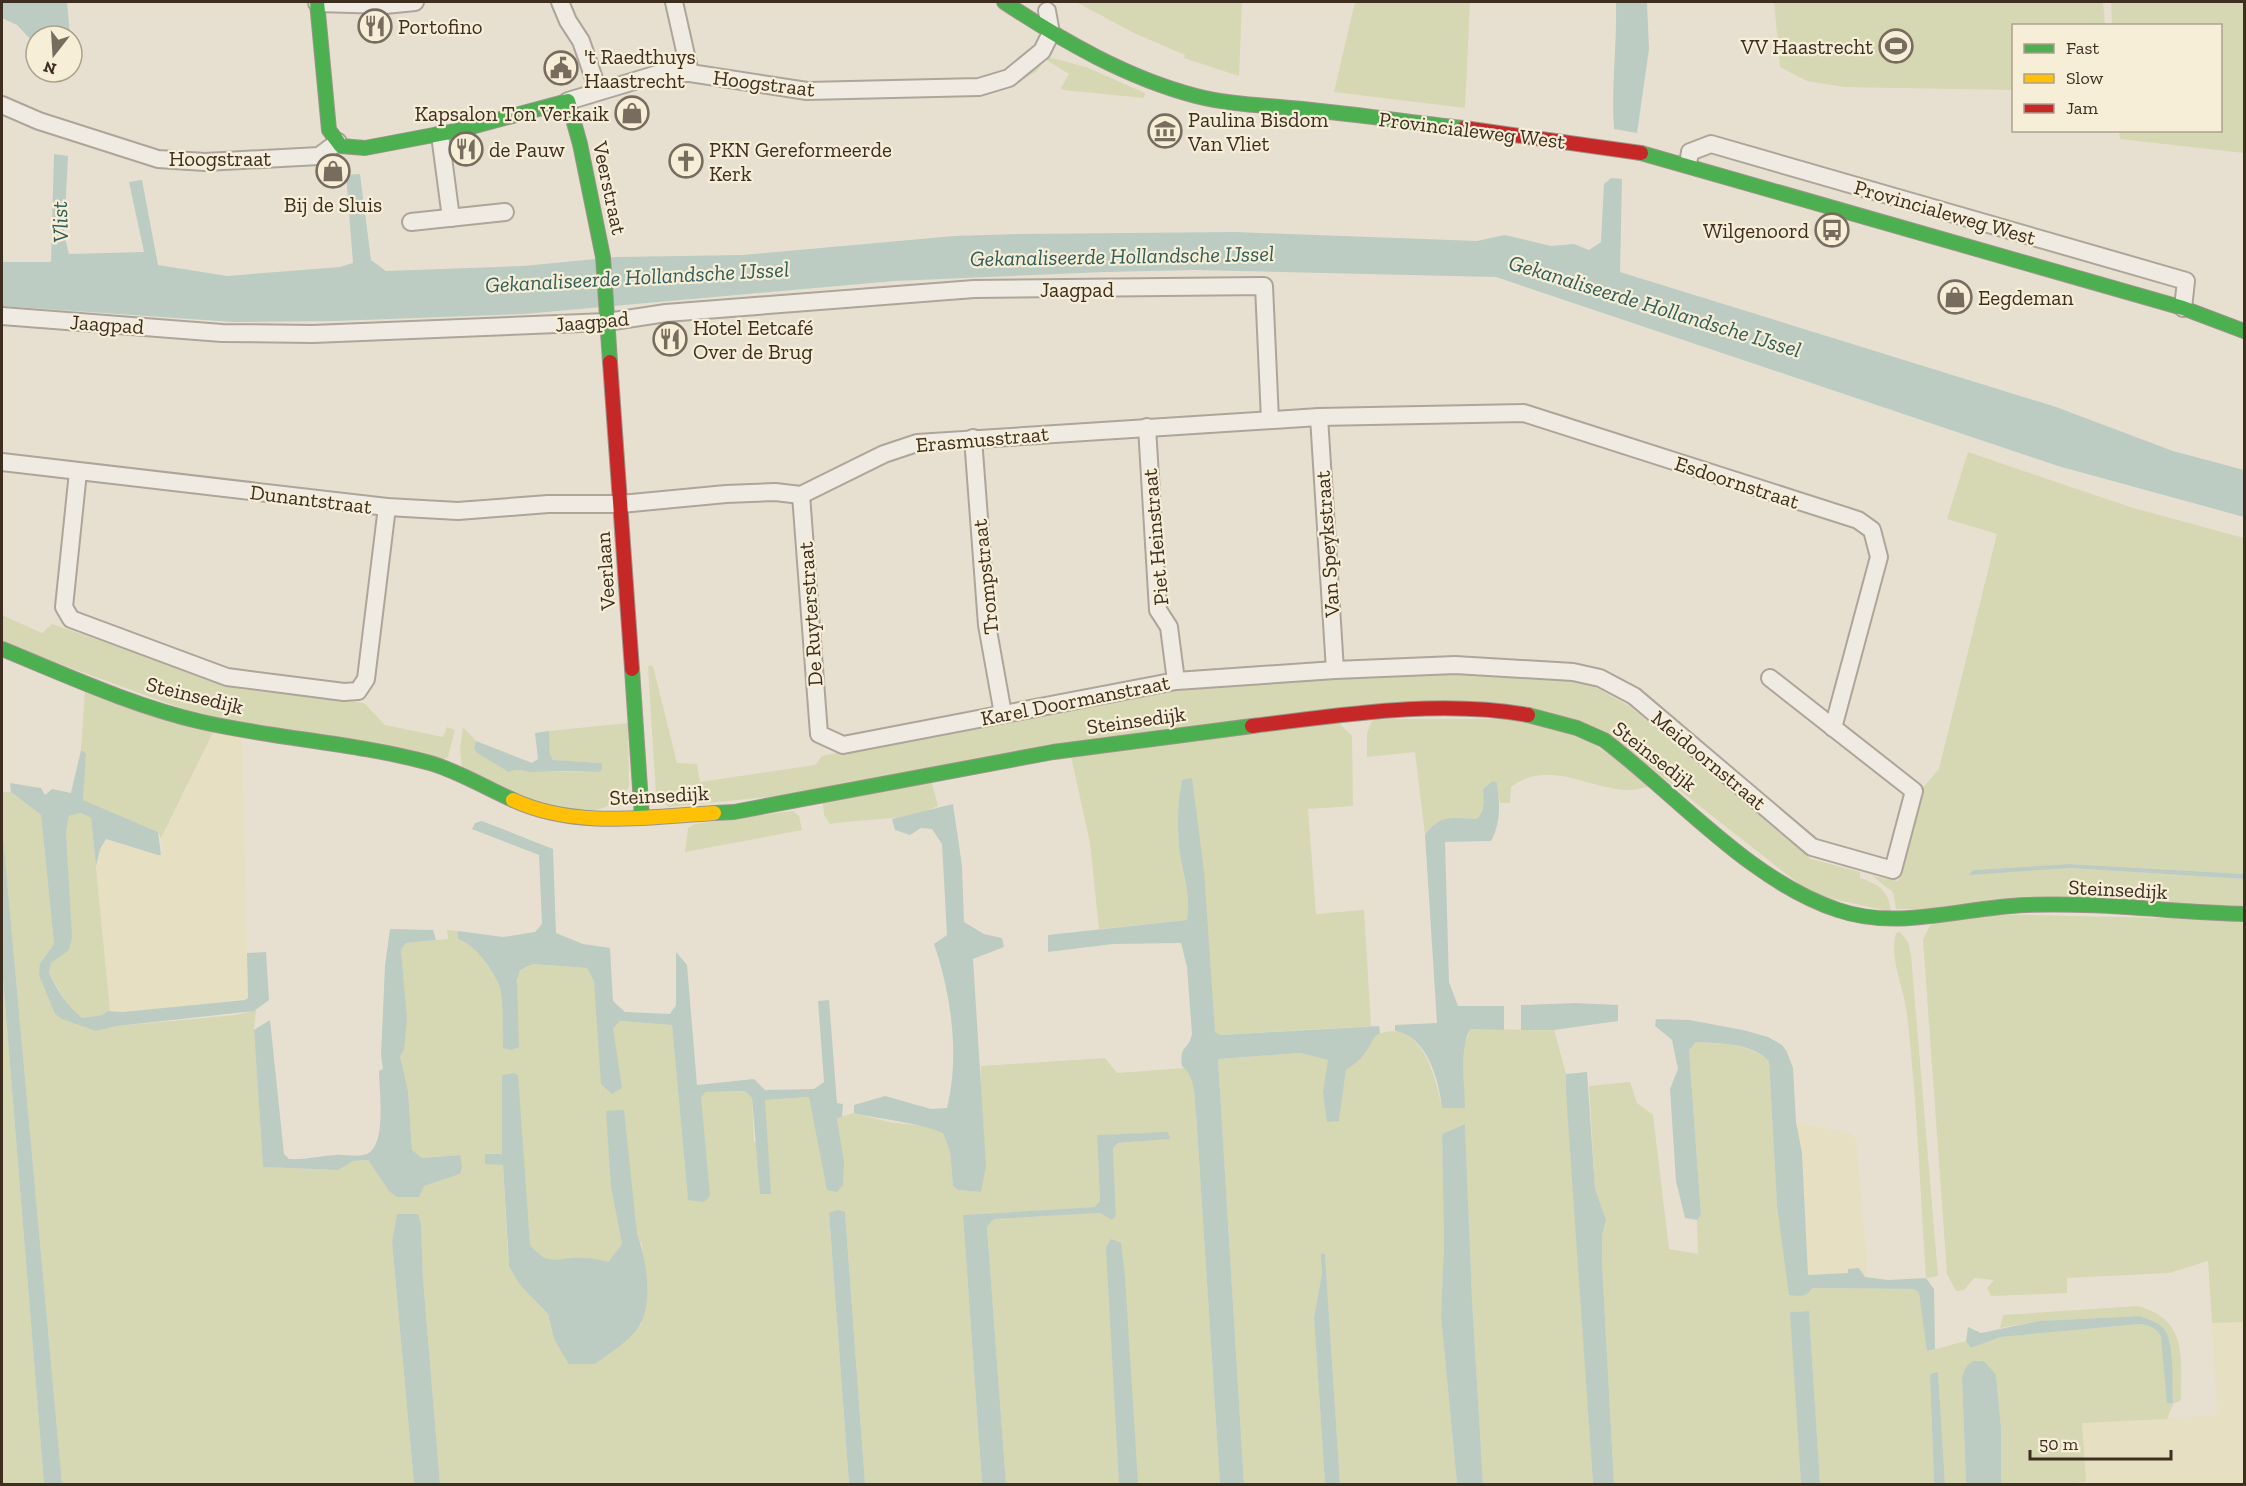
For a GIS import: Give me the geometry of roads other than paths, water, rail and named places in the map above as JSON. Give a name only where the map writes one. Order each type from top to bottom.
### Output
[{"type":"street","points":[[338,142],[329,130],[327,119],[317,2],[385,5],[415,2]]},
{"type":"street","points":[[560,2],[568,21],[581,41],[598,90]]},
{"type":"street","points":[[674,2],[690,73]]},
{"type":"street","name":"Provincialeweg West","points":[[1004,2],[1052,33],[1096,57],[1167,88],[1245,106],[1291,108],[1554,139],[1647,154],[2183,308],[2244,331]]},
{"type":"street","points":[[1040,6],[1052,33]]},
{"type":"street","points":[[1040,6],[1066,23]]},
{"type":"street","name":"Hoogstraat","points":[[2,105],[39,121],[158,159],[206,162],[319,156],[338,142],[357,148],[440,135],[502,121],[598,90],[662,73],[690,73],[807,91],[979,87],[997,83],[1018,72],[1042,51],[1052,33]]},
{"type":"street","name":"Provincialeweg West","points":[[1196,81],[1291,108]]},
{"type":"street","name":"Veerstraat","points":[[568,101],[580,144],[603,257],[607,315]]},
{"type":"street","points":[[440,135],[451,218]]},
{"type":"street","name":"Provincialeweg West","points":[[1688,164],[1690,152],[1711,144],[2186,281],[2183,308]]},
{"type":"street","points":[[411,222],[505,212]]},
{"type":"street","name":"Jaagpad","points":[[2,316],[222,333],[313,334],[666,313],[974,289],[1264,286],[1270,420]]},
{"type":"street","name":"Veerlaan","points":[[607,315],[642,818]]},
{"type":"street","name":"Esdoornstraat","points":[[1319,417],[1524,413],[1858,520],[1872,530],[1879,557],[1833,728]]},
{"type":"street","name":"Erasmusstraat","points":[[801,495],[830,478],[901,447],[973,438],[1319,417]]},
{"type":"street","name":"Van Speykstraat","points":[[1319,417],[1335,670]]},
{"type":"street","name":"Piet Heinstraat","points":[[1147,427],[1158,610],[1169,627],[1176,681]]},
{"type":"street","name":"Trompstraat","points":[[973,438],[987,625],[1003,714]]},
{"type":"street","name":"Dunantstraat","points":[[2,462],[387,507],[458,511],[548,504],[621,504]]},
{"type":"street","points":[[78,472],[64,607],[71,619],[227,677],[344,692],[358,691],[366,679],[387,507]]},
{"type":"street","points":[[621,504],[726,494],[775,492],[801,495]]},
{"type":"street","name":"De Ruyterstraat","points":[[801,495],[819,735]]},
{"type":"street","name":"Steinsedijk","points":[[2,649],[77,681],[158,710],[203,722],[379,751],[433,764],[523,805],[564,817],[642,818],[734,812],[827,797],[990,762],[1248,725],[1403,709],[1510,713],[1564,721],[1604,740],[1748,860],[1810,899],[1851,915],[1870,919],[1904,920],[2026,905],[2244,914]]},
{"type":"street","name":"Meidoornstraat","points":[[1335,670],[1455,665],[1574,672],[1600,678],[1634,696],[1812,847],[1893,870],[1914,791],[1833,728]]},
{"type":"street","name":"Karel Doormanstraat","points":[[819,735],[843,745],[1176,681],[1335,670]]},
{"type":"street","points":[[1770,678],[1833,728]]},
{"type":"water","points":[[2,2],[67,2],[69,24],[24,24],[24,32],[17,25],[2,18]]},
{"type":"water","points":[[1616,3],[1647,3],[1649,49],[1637,133],[1614,129],[1613,98]]},
{"type":"water","points":[[54,154],[68,156],[64,234],[69,254],[144,252],[129,182],[142,180],[158,265],[227,276],[340,267],[353,263],[346,175],[360,174],[371,260],[386,271],[523,266],[616,257],[743,255],[954,236],[1019,234],[1235,232],[1477,241],[1505,235],[1551,246],[1574,244],[1589,250],[1601,242],[1604,184],[1611,178],[1622,179],[1620,272],[2056,407],[2173,451],[2244,470],[2244,517],[2058,466],[1496,277],[1195,270],[1105,272],[894,281],[524,314],[336,321],[233,322],[2,306],[2,262],[51,262]]},
{"type":"water","points":[[549,731],[550,754],[553,760],[602,763],[602,769],[599,772],[516,770],[509,772],[477,753],[474,748],[476,741],[532,763],[538,759],[535,733]]},
{"type":"water","points":[[81,750],[86,753],[83,800],[158,832],[161,855],[106,839],[100,849],[96,866],[91,818],[81,813],[69,816],[66,832],[72,938],[69,950],[51,963],[49,973],[63,997],[82,1018],[102,1015],[108,1011],[123,1012],[245,1000],[248,998],[247,953],[266,952],[269,1000],[254,1011],[117,1026],[96,1031],[62,1019],[55,1014],[39,975],[40,963],[54,944],[41,815],[11,792],[10,783],[41,788],[45,795],[52,789],[71,793]]},
{"type":"water","points":[[1192,778],[1204,871],[1215,1032],[1220,1035],[1379,1026],[1380,1033],[1361,1058],[1346,1070],[1339,1121],[1327,1122],[1323,1092],[1328,1060],[1300,1053],[1218,1059],[1244,1484],[1220,1484],[1194,1093],[1192,1081],[1182,1066],[1181,1059],[1192,1034],[1187,967],[1181,943],[1113,944],[1048,952],[1048,935],[1187,920],[1188,895],[1180,855],[1178,818],[1182,780]]},
{"type":"water","points":[[1493,781],[1497,783],[1499,813],[1497,827],[1491,841],[1445,842],[1449,982],[1458,1006],[1504,1006],[1504,1030],[1471,1029],[1467,1035],[1464,1055],[1465,1108],[1442,1108],[1438,1085],[1423,1050],[1415,1041],[1395,1031],[1395,1025],[1437,1023],[1425,835],[1436,823],[1448,818],[1476,819],[1483,809],[1483,789]]},
{"type":"water","points":[[953,804],[962,866],[964,922],[984,934],[1002,938],[1004,947],[973,959],[986,1166],[981,1192],[958,1190],[953,1186],[950,1152],[943,1133],[854,1113],[854,1105],[885,1096],[931,1109],[947,1108],[953,1067],[952,1025],[945,983],[934,944],[947,935],[942,844],[932,829],[921,828],[910,835],[895,830],[892,819]]},
{"type":"water","points":[[482,821],[553,849],[556,933],[583,944],[610,948],[613,1001],[625,1012],[670,1014],[676,1005],[676,952],[687,965],[697,1085],[754,1079],[765,1090],[814,1089],[824,1082],[818,1001],[829,1000],[837,1103],[843,1104],[842,1117],[837,1118],[844,1162],[843,1185],[837,1192],[827,1190],[809,1097],[765,1100],[771,1194],[760,1194],[752,1098],[745,1091],[706,1092],[701,1097],[710,1196],[704,1202],[688,1200],[672,1025],[620,1021],[613,1028],[622,1088],[612,1094],[601,1084],[594,981],[587,968],[533,964],[520,970],[517,981],[519,1047],[511,1050],[503,1048],[499,985],[482,958],[471,946],[458,939],[458,931],[503,937],[535,932],[542,924],[539,855],[472,829],[475,823]]},
{"type":"water","points":[[2,825],[62,1484],[44,1484],[2,966]]},
{"type":"water","points":[[2069,864],[2244,874],[2244,879],[2069,868],[1969,875],[1973,870]]},
{"type":"water","points":[[390,929],[433,930],[436,940],[406,943],[401,950],[407,1019],[404,1050],[400,1056],[408,1091],[412,1150],[422,1158],[460,1155],[462,1166],[460,1174],[424,1186],[419,1197],[397,1197],[389,1191],[368,1160],[353,1161],[338,1170],[263,1167],[254,1030],[270,1020],[284,1154],[289,1159],[335,1155],[359,1156],[373,1149],[380,1129],[379,1071],[383,1069],[381,1055],[385,966]]},
{"type":"water","points":[[1575,1003],[1618,1005],[1618,1021],[1554,1030],[1521,1030],[1521,1005]]},
{"type":"water","points":[[1656,1019],[1689,1020],[1743,1030],[1768,1037],[1782,1045],[1793,1068],[1796,1122],[1802,1153],[1808,1275],[1848,1273],[1848,1269],[1859,1268],[1865,1277],[1888,1280],[1926,1278],[1934,1289],[1935,1349],[1927,1351],[1919,1293],[1914,1289],[1812,1288],[1805,1295],[1789,1295],[1777,1205],[1769,1061],[1753,1050],[1735,1045],[1696,1042],[1689,1050],[1701,1215],[1697,1220],[1685,1218],[1676,1181],[1670,1089],[1678,1069],[1672,1040],[1655,1026]]},
{"type":"water","points":[[1587,1072],[1595,1188],[1606,1220],[1602,1235],[1602,1263],[1614,1484],[1593,1484],[1566,1092],[1566,1074]]},
{"type":"water","points":[[514,1073],[518,1075],[530,1245],[543,1257],[555,1260],[587,1258],[608,1262],[622,1244],[611,1187],[606,1111],[624,1110],[637,1234],[647,1278],[647,1303],[645,1314],[633,1335],[595,1364],[569,1364],[554,1339],[548,1314],[520,1285],[509,1266],[503,1165],[485,1164],[485,1154],[502,1154],[502,1075]]},
{"type":"water","points":[[1465,1124],[1483,1484],[1457,1484],[1441,1316],[1444,1244],[1442,1134]]},
{"type":"water","points":[[1168,1132],[1170,1139],[1118,1143],[1113,1148],[1116,1216],[1112,1220],[1100,1213],[994,1219],[987,1227],[1006,1484],[982,1484],[963,1215],[1094,1207],[1100,1201],[1097,1135]]},
{"type":"water","points":[[838,1210],[845,1212],[865,1484],[849,1484],[829,1213]]},
{"type":"water","points":[[397,1214],[418,1214],[421,1224],[423,1279],[440,1484],[414,1484],[392,1242]]},
{"type":"water","points":[[1111,1239],[1121,1243],[1125,1277],[1138,1484],[1119,1484],[1106,1248]]},
{"type":"water","points":[[1321,1253],[1325,1254],[1340,1484],[1325,1484],[1314,1317],[1322,1273]]},
{"type":"water","points":[[1809,1311],[1820,1484],[1801,1484],[1790,1312]]},
{"type":"water","points":[[2139,1316],[2159,1324],[2168,1335],[2173,1376],[2173,1403],[2167,1403],[2161,1337],[2155,1329],[2147,1326],[2140,1324],[2001,1337],[1971,1348],[1966,1341],[1968,1327],[1981,1333],[2039,1321]]},
{"type":"water","points":[[1973,1361],[1984,1361],[1996,1375],[2001,1427],[2001,1484],[1966,1484],[1962,1377],[1966,1367]]},
{"type":"water","points":[[1938,1372],[1945,1484],[1934,1484],[1930,1374]]},
{"type":"place","name":"Portofino","points":[[375,26]]},
{"type":"place","name":"VV Haastrecht","points":[[1896,46]]},
{"type":"place","name":"'t Raedthuys Haastrecht","points":[[561,68]]},
{"type":"place","name":"Kapsalon Ton Verkaik","points":[[632,113]]},
{"type":"place","name":"Paulina Bisdom Van Vliet","points":[[1165,131]]},
{"type":"place","name":"de Pauw","points":[[466,149]]},
{"type":"place","name":"PKN Gereformeerde Kerk","points":[[686,161]]},
{"type":"place","name":"Bij de Sluis","points":[[333,171]]},
{"type":"place","name":"Wilgenoord","points":[[1832,230]]},
{"type":"place","name":"Eegdeman","points":[[1955,297]]},
{"type":"place","name":"Hotel Eetcafé Over de Brug","points":[[670,339]]},
{"type":"water label","name":"Vlist","points":[[60,222]]},
{"type":"water label","name":"Gekanaliseerde Hollandsche IJssel","points":[[1122,256]]},
{"type":"water label","name":"Gekanaliseerde Hollandsche IJssel","points":[[637,277]]},
{"type":"water label","name":"Gekanaliseerde Hollandsche IJssel","points":[[1655,306]]}]
